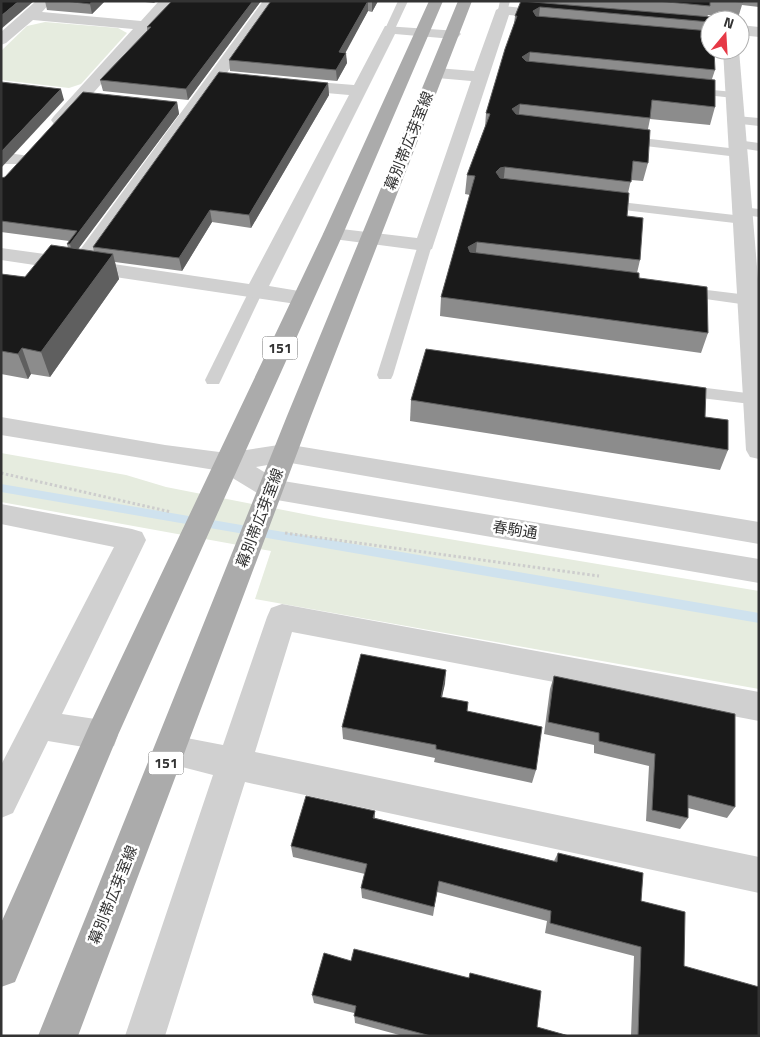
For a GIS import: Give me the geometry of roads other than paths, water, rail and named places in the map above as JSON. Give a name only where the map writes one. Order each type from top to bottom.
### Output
[{"type":"main road","name":"幕別帯広芽室線","points":[[1,968],[102,734],[202,519],[226,462],[333,234],[436,1]]},
{"type":"main road","name":"幕別帯広芽室線","points":[[58,1036],[369,238],[465,1]]},
{"type":"street","points":[[1,40],[45,1]]},
{"type":"street","points":[[49,132],[168,1]]},
{"type":"street","points":[[80,265],[271,1]]},
{"type":"street","points":[[333,234],[425,245],[504,6],[572,16]]},
{"type":"street","points":[[31,15],[144,26]]},
{"type":"street","points":[[256,291],[360,91],[390,29],[453,34]]},
{"type":"street","points":[[732,60],[738,148],[748,215],[759,450]]},
{"type":"street","points":[[437,73],[480,77]]},
{"type":"street","points":[[215,77],[235,79]]},
{"type":"street","points":[[273,83],[360,91]]},
{"type":"street","points":[[65,93],[101,98]]},
{"type":"street","points":[[174,106],[193,108]]},
{"type":"street","points":[[6,178],[36,146]]},
{"type":"street","points":[[1,158],[22,160]]},
{"type":"street","points":[[1,254],[303,298]]},
{"type":"street","points":[[1,426],[165,454],[226,462],[285,453],[759,534]]},
{"type":"street","points":[[226,462],[271,489]]},
{"type":"street","name":"春駒通","points":[[271,489],[759,571]]},
{"type":"street","points":[[1,514],[132,540],[1,801]]},
{"type":"street","points":[[148,1035],[233,762],[282,617],[759,707]]},
{"type":"street","points":[[40,725],[102,734]]},
{"type":"street","points":[[171,750],[759,875]]},
{"type":"lane","points":[[390,29],[403,1]]},
{"type":"lane","points":[[675,89],[734,95]]},
{"type":"lane","points":[[736,120],[759,122]]},
{"type":"lane","points":[[614,139],[738,148],[759,147]]},
{"type":"lane","points":[[589,202],[748,215]]},
{"type":"lane","points":[[385,375],[425,245]]},
{"type":"lane","points":[[670,290],[752,293]]},
{"type":"lane","points":[[213,380],[256,291]]},
{"type":"lane","points":[[668,389],[756,400]]},
{"type":"waterway","points":[[1,488],[759,618]]}]
